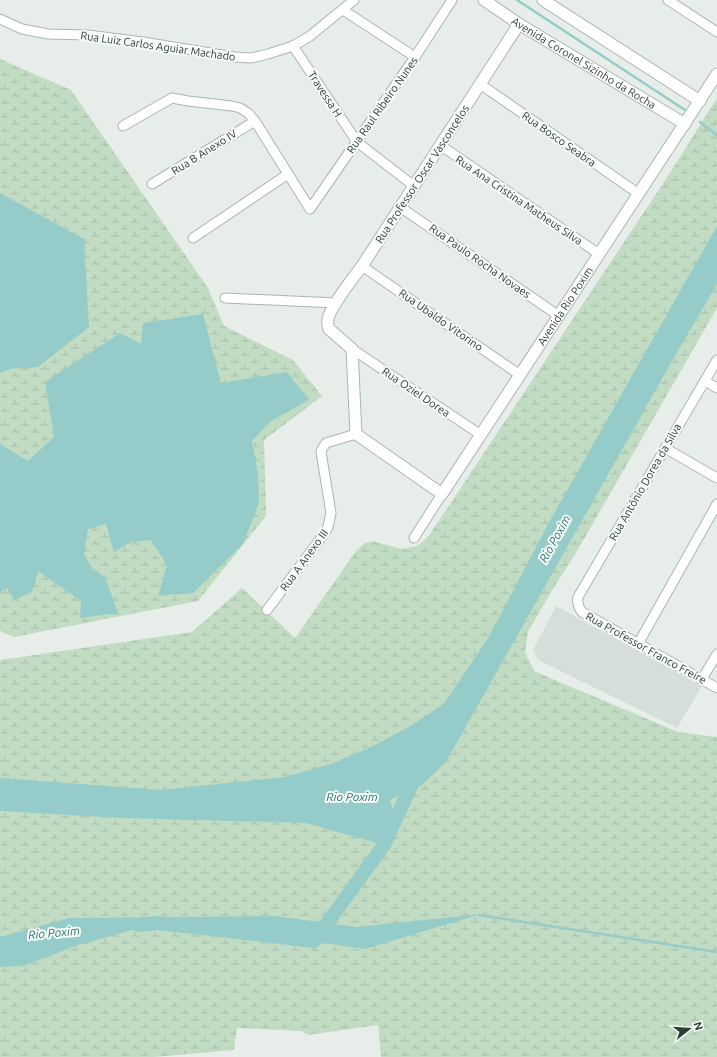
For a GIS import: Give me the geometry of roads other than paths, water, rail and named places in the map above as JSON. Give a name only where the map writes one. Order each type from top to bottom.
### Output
[{"type":"street","name":"Rua Luiz Carlos Aguiar Machado","points":[[0,19],[22,29],[43,33],[96,36],[235,57],[251,58],[293,46],[310,36],[354,0]]},
{"type":"street","name":"Rua Raul Ribeiro Nunes","points":[[288,174],[310,210],[415,57],[452,0]]},
{"type":"street","name":"Avenida Coronel Sizinho da Rocha","points":[[484,0],[518,24],[685,124]]},
{"type":"street","points":[[543,0],[700,101]]},
{"type":"street","points":[[668,0],[717,32]]},
{"type":"street","points":[[343,10],[415,57]]},
{"type":"street","name":"Rua Professor Oscar Vasconcelos","points":[[352,349],[329,329],[328,324],[330,315],[518,24]]},
{"type":"street","name":"Travessa H","points":[[293,46],[356,142],[414,186]]},
{"type":"street","name":"Avenida Rio Poxim","points":[[414,538],[717,74]]},
{"type":"street","name":"Rua Bosco Seabra","points":[[480,84],[638,194]]},
{"type":"street","points":[[124,126],[172,98],[240,108],[248,113],[255,121],[288,174],[193,238]]},
{"type":"street","name":"Rua B Anexo IV","points":[[152,184],[255,121]]},
{"type":"street","name":"Rua Ana Cristina Matheus Silva","points":[[440,145],[599,254]]},
{"type":"street","name":"Rua Paulo Rocha Novaes","points":[[400,207],[559,316]]},
{"type":"street","name":"Rua Ubaldo Vitorino","points":[[362,266],[520,375]]},
{"type":"street","points":[[225,298],[337,302]]},
{"type":"street","points":[[352,349],[356,434],[442,494]]},
{"type":"street","name":"Rua Oziel Dorea","points":[[352,349],[481,435]]},
{"type":"street","name":"Rua Antônio Dorea da Silva","points":[[578,605],[578,597],[717,360]]},
{"type":"street","points":[[705,381],[717,388]]},
{"type":"street","name":"Rua A Anexo III","points":[[267,610],[328,527],[331,513],[321,452],[322,448],[326,443],[356,434]]},
{"type":"street","points":[[665,448],[717,478]]},
{"type":"street","points":[[638,644],[717,504]]},
{"type":"street","name":"Rua Professor Franco Freire","points":[[578,605],[582,612],[717,688]]},
{"type":"street","points":[[702,679],[717,654]]},
{"type":"water","points":[[0,193],[84,239],[89,327],[38,367],[10,369],[0,373]]},
{"type":"water","name":"Rio Poxim","points":[[717,226],[717,284],[446,762],[422,785],[390,800],[396,818],[384,845],[306,823],[121,818],[0,811],[0,778],[161,790],[284,777],[331,764],[373,746],[412,725],[444,704],[490,635],[548,524]]},
{"type":"water","points":[[203,314],[221,383],[287,372],[309,400],[271,421],[252,441],[258,474],[259,503],[243,544],[193,593],[158,596],[167,565],[151,540],[131,542],[114,552],[106,524],[88,529],[84,554],[93,570],[105,577],[118,613],[80,618],[81,601],[38,571],[32,592],[14,600],[7,588],[0,592],[0,444],[28,461],[54,437],[45,382],[120,333],[141,344],[143,323]]},
{"type":"water","name":"Rio Poxim","points":[[481,914],[365,949],[250,932],[158,923],[78,945],[23,966],[0,967],[0,937],[69,918],[275,916],[356,927]]},
{"type":"waterway","points":[[517,0],[685,110]]},
{"type":"waterway","points":[[700,122],[717,135]]},
{"type":"waterway","name":"Rio Poxim","points":[[139,925],[158,923],[314,941],[384,845],[416,775]]},
{"type":"waterway","points":[[479,915],[717,952]]}]
